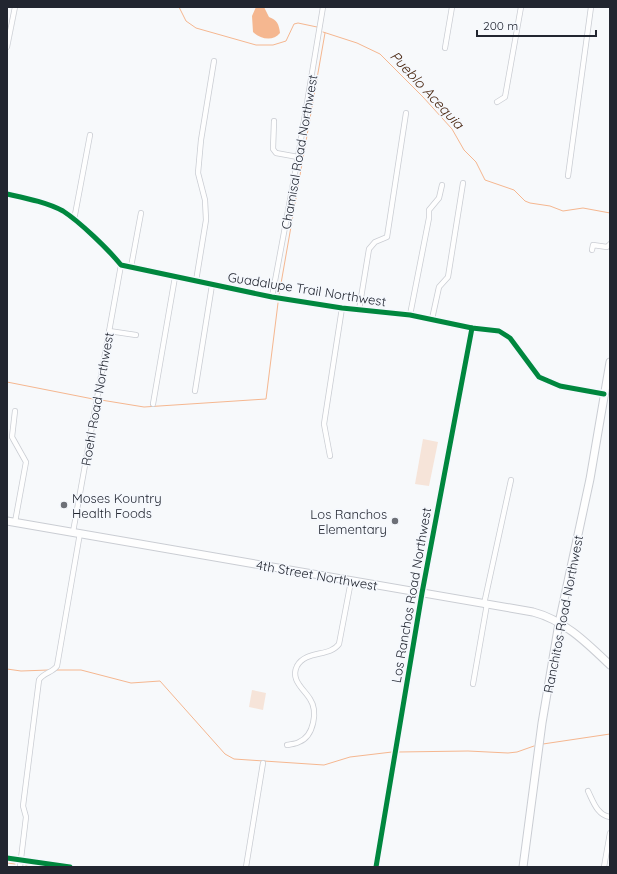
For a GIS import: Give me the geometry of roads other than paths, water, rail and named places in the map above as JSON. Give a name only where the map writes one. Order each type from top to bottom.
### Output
[{"type":"main road","name":"Ranchitos Road Northwest","points":[[523,867],[540,730],[559,623],[590,479],[610,362]]},
{"type":"main road","name":"4th Street Northwest","points":[[11,521],[544,615],[576,635],[610,665]]},
{"type":"street","points":[[7,47],[15,7]]},
{"type":"street","name":"Chamisal Road Northwest","points":[[272,297],[298,157],[323,7]]},
{"type":"street","points":[[445,48],[452,7]]},
{"type":"street","points":[[497,102],[505,97],[521,7]]},
{"type":"street","points":[[568,176],[591,7]]},
{"type":"street","points":[[196,281],[206,220],[205,200],[198,173],[201,140],[214,61]]},
{"type":"street","points":[[359,310],[369,249],[375,242],[387,237],[406,112]]},
{"type":"street","points":[[274,121],[273,149],[276,153],[298,157]]},
{"type":"street","points":[[74,220],[90,135]]},
{"type":"street","points":[[432,320],[439,287],[448,277],[463,183]]},
{"type":"street","points":[[410,315],[429,218],[429,210],[440,198],[442,185]]},
{"type":"street","points":[[7,194],[42,203],[63,211],[111,253],[121,265]]},
{"type":"street","points":[[130,267],[141,213]]},
{"type":"street","points":[[592,250],[593,245],[607,247],[610,244]]},
{"type":"street","name":"Guadalupe Trail Northwest","points":[[121,265],[272,297],[342,308],[410,315],[472,328],[500,331],[510,338],[539,377],[560,386],[604,394]]},
{"type":"street","name":"Roehl Road Northwest","points":[[20,867],[26,817],[23,806],[39,680],[41,676],[52,672],[57,666],[109,331],[121,265]]},
{"type":"street","points":[[153,404],[175,277]]},
{"type":"street","points":[[195,391],[212,285]]},
{"type":"street","points":[[330,456],[324,424],[342,308]]},
{"type":"street","name":"Los Ranchos Road Northwest","points":[[376,867],[422,593],[472,328]]},
{"type":"street","points":[[109,331],[136,335]]},
{"type":"street","points":[[11,521],[26,462],[12,437],[15,411]]},
{"type":"street","points":[[473,684],[486,604],[510,480]]},
{"type":"street","points":[[287,745],[301,742],[311,729],[314,717],[311,699],[300,686],[296,678],[297,667],[305,658],[333,650],[340,644],[351,581]]},
{"type":"street","points":[[246,867],[263,763]]},
{"type":"street","points":[[588,790],[596,807],[601,813],[610,817]]},
{"type":"street","points":[[604,867],[610,833]]},
{"type":"waterway","points":[[179,7],[186,21],[196,28],[256,45],[273,45],[286,41],[294,24],[298,23],[317,27]]},
{"type":"waterway","name":"Pueblo Acequia","points":[[323,32],[357,43],[380,54],[423,97],[452,129],[464,150],[476,162],[485,180],[514,190],[525,201],[530,203],[550,206],[563,211],[583,208],[610,213]]},
{"type":"waterway","points":[[279,295],[325,33]]},
{"type":"waterway","points":[[101,400],[144,407],[266,399],[278,303]]},
{"type":"waterway","points":[[7,382],[93,399]]},
{"type":"waterway","points":[[7,669],[21,671],[49,670]]},
{"type":"waterway","points":[[56,670],[81,670],[131,683],[160,681],[225,754],[234,759],[324,765],[350,757],[392,752]]},
{"type":"waterway","points":[[543,744],[610,734]]},
{"type":"waterway","points":[[399,752],[468,751],[508,753],[517,752],[534,746]]},
{"type":"waterway","points":[[7,863],[15,864]]},
{"type":"waterway","points":[[26,866],[30,867]]},
{"type":"place","name":"Moses Kountry Health Foods","points":[[64,505]]},
{"type":"place","name":"Los Ranchos Elementary","points":[[395,521]]}]
